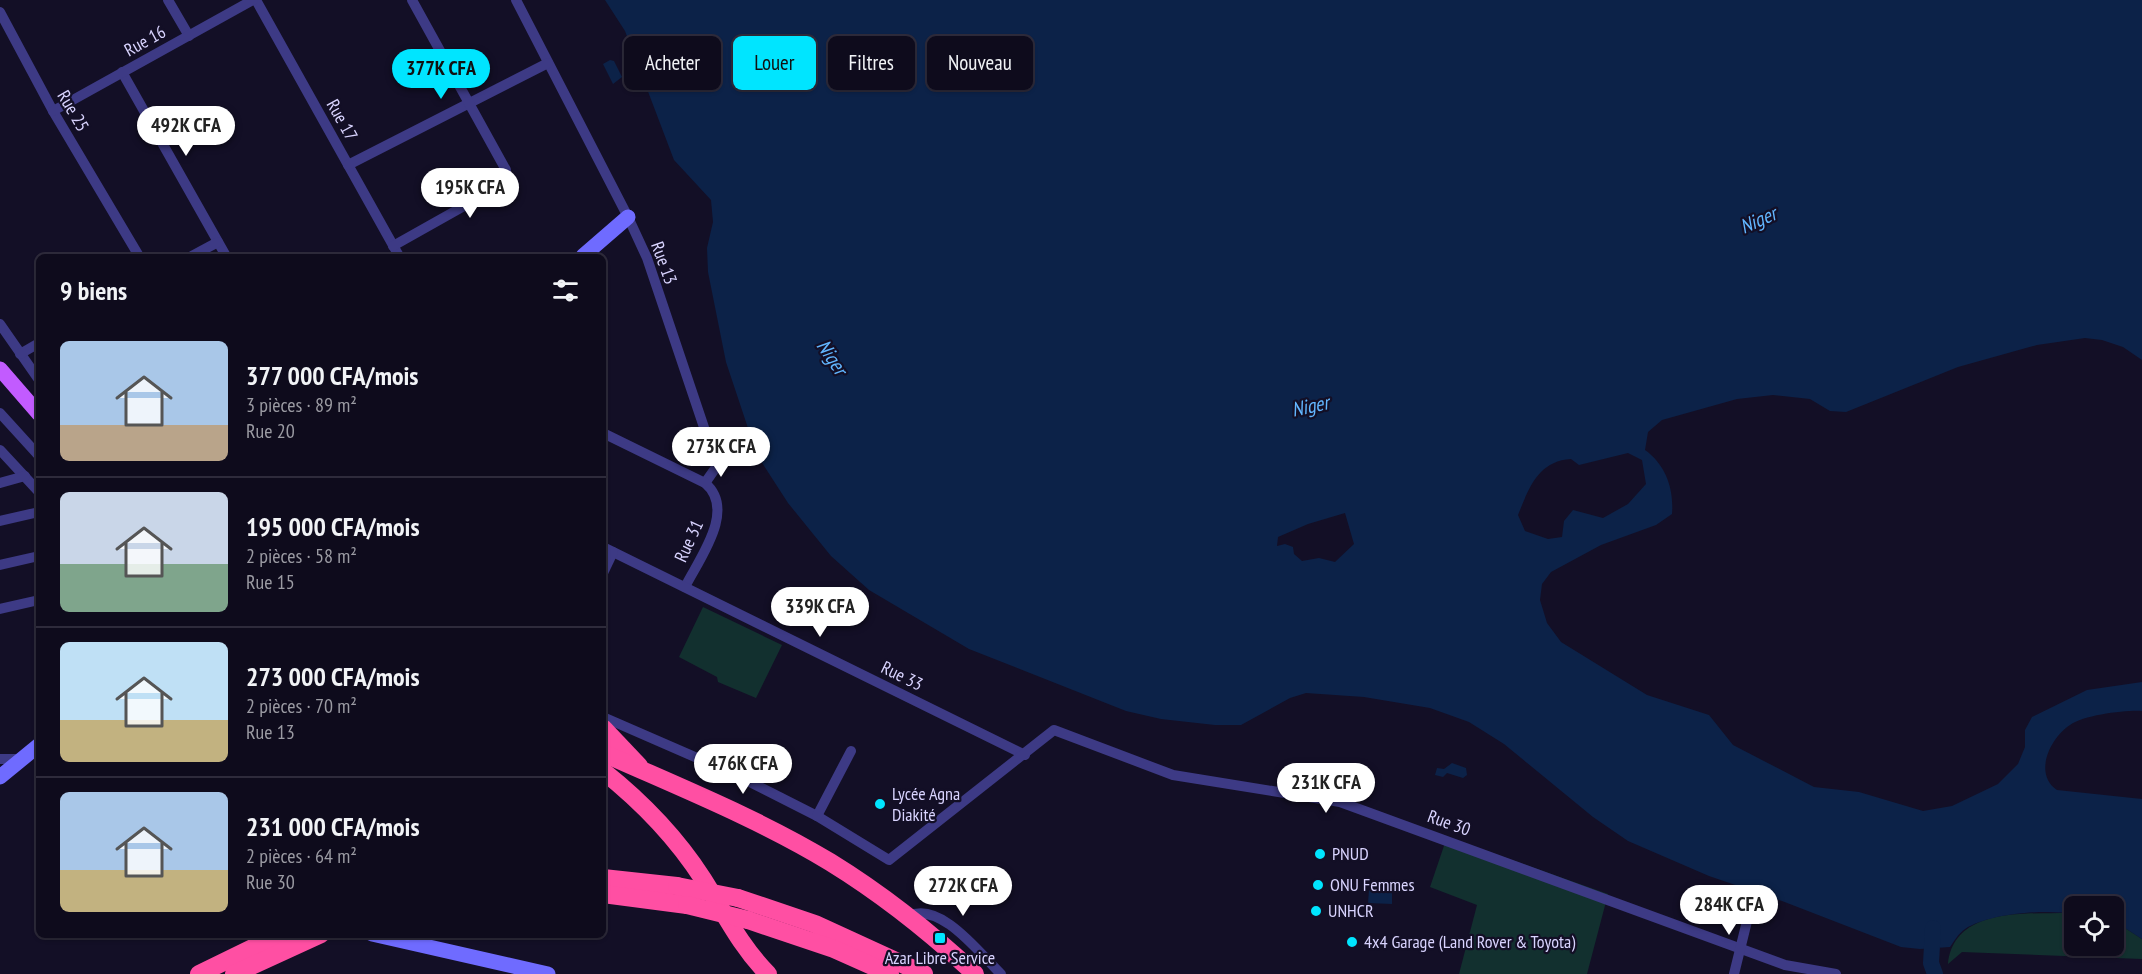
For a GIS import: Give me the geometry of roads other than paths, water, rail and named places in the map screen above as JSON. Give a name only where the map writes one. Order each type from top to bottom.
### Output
[{"type":"highway","points":[[606,731],[644,771]]},
{"type":"highway","points":[[606,754],[778,833],[830,862],[909,916],[975,974]]},
{"type":"highway","points":[[606,773],[644,804],[662,825],[702,877],[749,955],[768,974]]},
{"type":"highway","points":[[606,878],[677,886],[738,898],[815,924],[924,974]]},
{"type":"highway","points":[[606,894],[642,897],[687,905],[748,920],[834,949],[890,974]]},
{"type":"highway","points":[[199,974],[273,938]]},
{"type":"highway","points":[[234,974],[312,938]]},
{"type":"main road","points":[[0,356],[36,398]]},
{"type":"main road","points":[[0,369],[36,411]]},
{"type":"street","points":[[168,0],[189,36]]},
{"type":"street","name":"Rue 16","points":[[53,111],[254,0]]},
{"type":"street","name":"Rue 17","points":[[254,0],[398,254]]},
{"type":"street","points":[[393,246],[505,183],[507,170],[412,0]]},
{"type":"street","name":"Rue 13","points":[[516,0],[628,217],[646,258],[717,466],[705,483]]},
{"type":"street","name":"Rue 25","points":[[0,12],[53,111],[138,254]]},
{"type":"street","points":[[348,165],[548,63]]},
{"type":"street","points":[[122,72],[225,254]]},
{"type":"street","points":[[585,254],[628,217]]},
{"type":"street","points":[[196,254],[218,242]]},
{"type":"street","points":[[0,324],[36,377]]},
{"type":"street","points":[[20,354],[36,345]]},
{"type":"street","points":[[0,413],[36,453]]},
{"type":"street","points":[[606,434],[705,483]]},
{"type":"street","points":[[0,450],[36,488]]},
{"type":"street","points":[[0,483],[26,476]]},
{"type":"street","name":"Rue 31","points":[[685,587],[716,524],[719,508],[717,499],[713,489],[705,483]]},
{"type":"street","points":[[0,521],[36,513]]},
{"type":"street","name":"Rue 33","points":[[608,549],[1025,755]]},
{"type":"street","points":[[0,566],[36,557]]},
{"type":"street","points":[[0,609],[36,601]]},
{"type":"street","points":[[606,718],[734,774],[817,816],[851,751]]},
{"type":"street","name":"Rue 30","points":[[817,816],[889,860],[1054,730],[1173,775],[1340,801],[1785,965],[1836,974]]},
{"type":"street","points":[[0,777],[36,748]]},
{"type":"street","points":[[0,759],[24,759]]},
{"type":"street","points":[[1734,974],[1751,905]]},
{"type":"street","points":[[909,916],[925,913],[950,924],[1001,974]]},
{"type":"street","points":[[390,938],[548,974]]},
{"type":"water","name":"Niger","points":[[605,0],[2142,0],[2142,360],[2123,347],[2102,340],[2085,338],[2037,345],[1958,367],[1846,412],[1830,411],[1810,399],[1773,395],[1737,399],[1662,420],[1648,432],[1645,450],[1658,463],[1667,478],[1672,496],[1672,514],[1656,525],[1601,545],[1551,572],[1542,584],[1540,600],[1547,623],[1561,642],[1647,695],[1709,715],[1733,745],[1814,787],[1859,792],[1923,811],[1952,806],[1998,784],[2018,764],[2025,747],[2025,730],[2032,717],[2087,690],[2142,682],[2142,711],[2105,714],[2076,721],[2056,738],[2045,766],[2050,783],[2057,790],[2142,799],[2142,939],[2124,927],[2124,896],[2064,896],[2064,913],[2033,912],[1988,919],[1965,929],[1950,947],[1920,949],[1901,947],[1782,901],[1709,876],[1628,841],[1593,817],[1504,744],[1469,722],[1430,708],[1364,697],[1306,693],[1290,698],[1241,725],[1215,725],[1161,719],[1126,711],[969,649],[869,590],[831,556],[788,503],[757,455],[726,362],[708,272],[707,248],[713,222],[711,200],[674,160],[647,90],[721,90],[721,36],[627,36]],"holes":[[[1628,453],[1642,460],[1646,484],[1628,504],[1603,518],[1573,510],[1564,521],[1562,537],[1548,539],[1525,531],[1518,515],[1536,478],[1550,465],[1571,459],[1579,465]],[[1345,513],[1354,544],[1335,562],[1319,558],[1302,561],[1294,554],[1293,547],[1285,544],[1277,546],[1278,537],[1308,524]]]},
{"type":"water","points":[[610,60],[614,61],[622,77],[613,84],[603,64]]},
{"type":"water","points":[[1452,763],[1466,768],[1467,775],[1463,778],[1447,773],[1443,777],[1435,775],[1437,768],[1444,769]]},
{"type":"water","points":[[1369,890],[1392,892],[1392,904],[1368,903]]},
{"type":"waterway","points":[[1933,928],[1931,963],[1935,974]]},
{"type":"place","name":"Lycée Agna Diakité","points":[[880,804]]},
{"type":"place","name":"PNUD","points":[[1320,854]]},
{"type":"place","name":"ONU Femmes","points":[[1318,885]]},
{"type":"place","name":"UNHCR","points":[[1316,911]]},
{"type":"place","name":"Azar Libre Service","points":[[940,938]]},
{"type":"place","name":"4x4 Garage (Land Rover & Toyota)","points":[[1352,942]]}]
